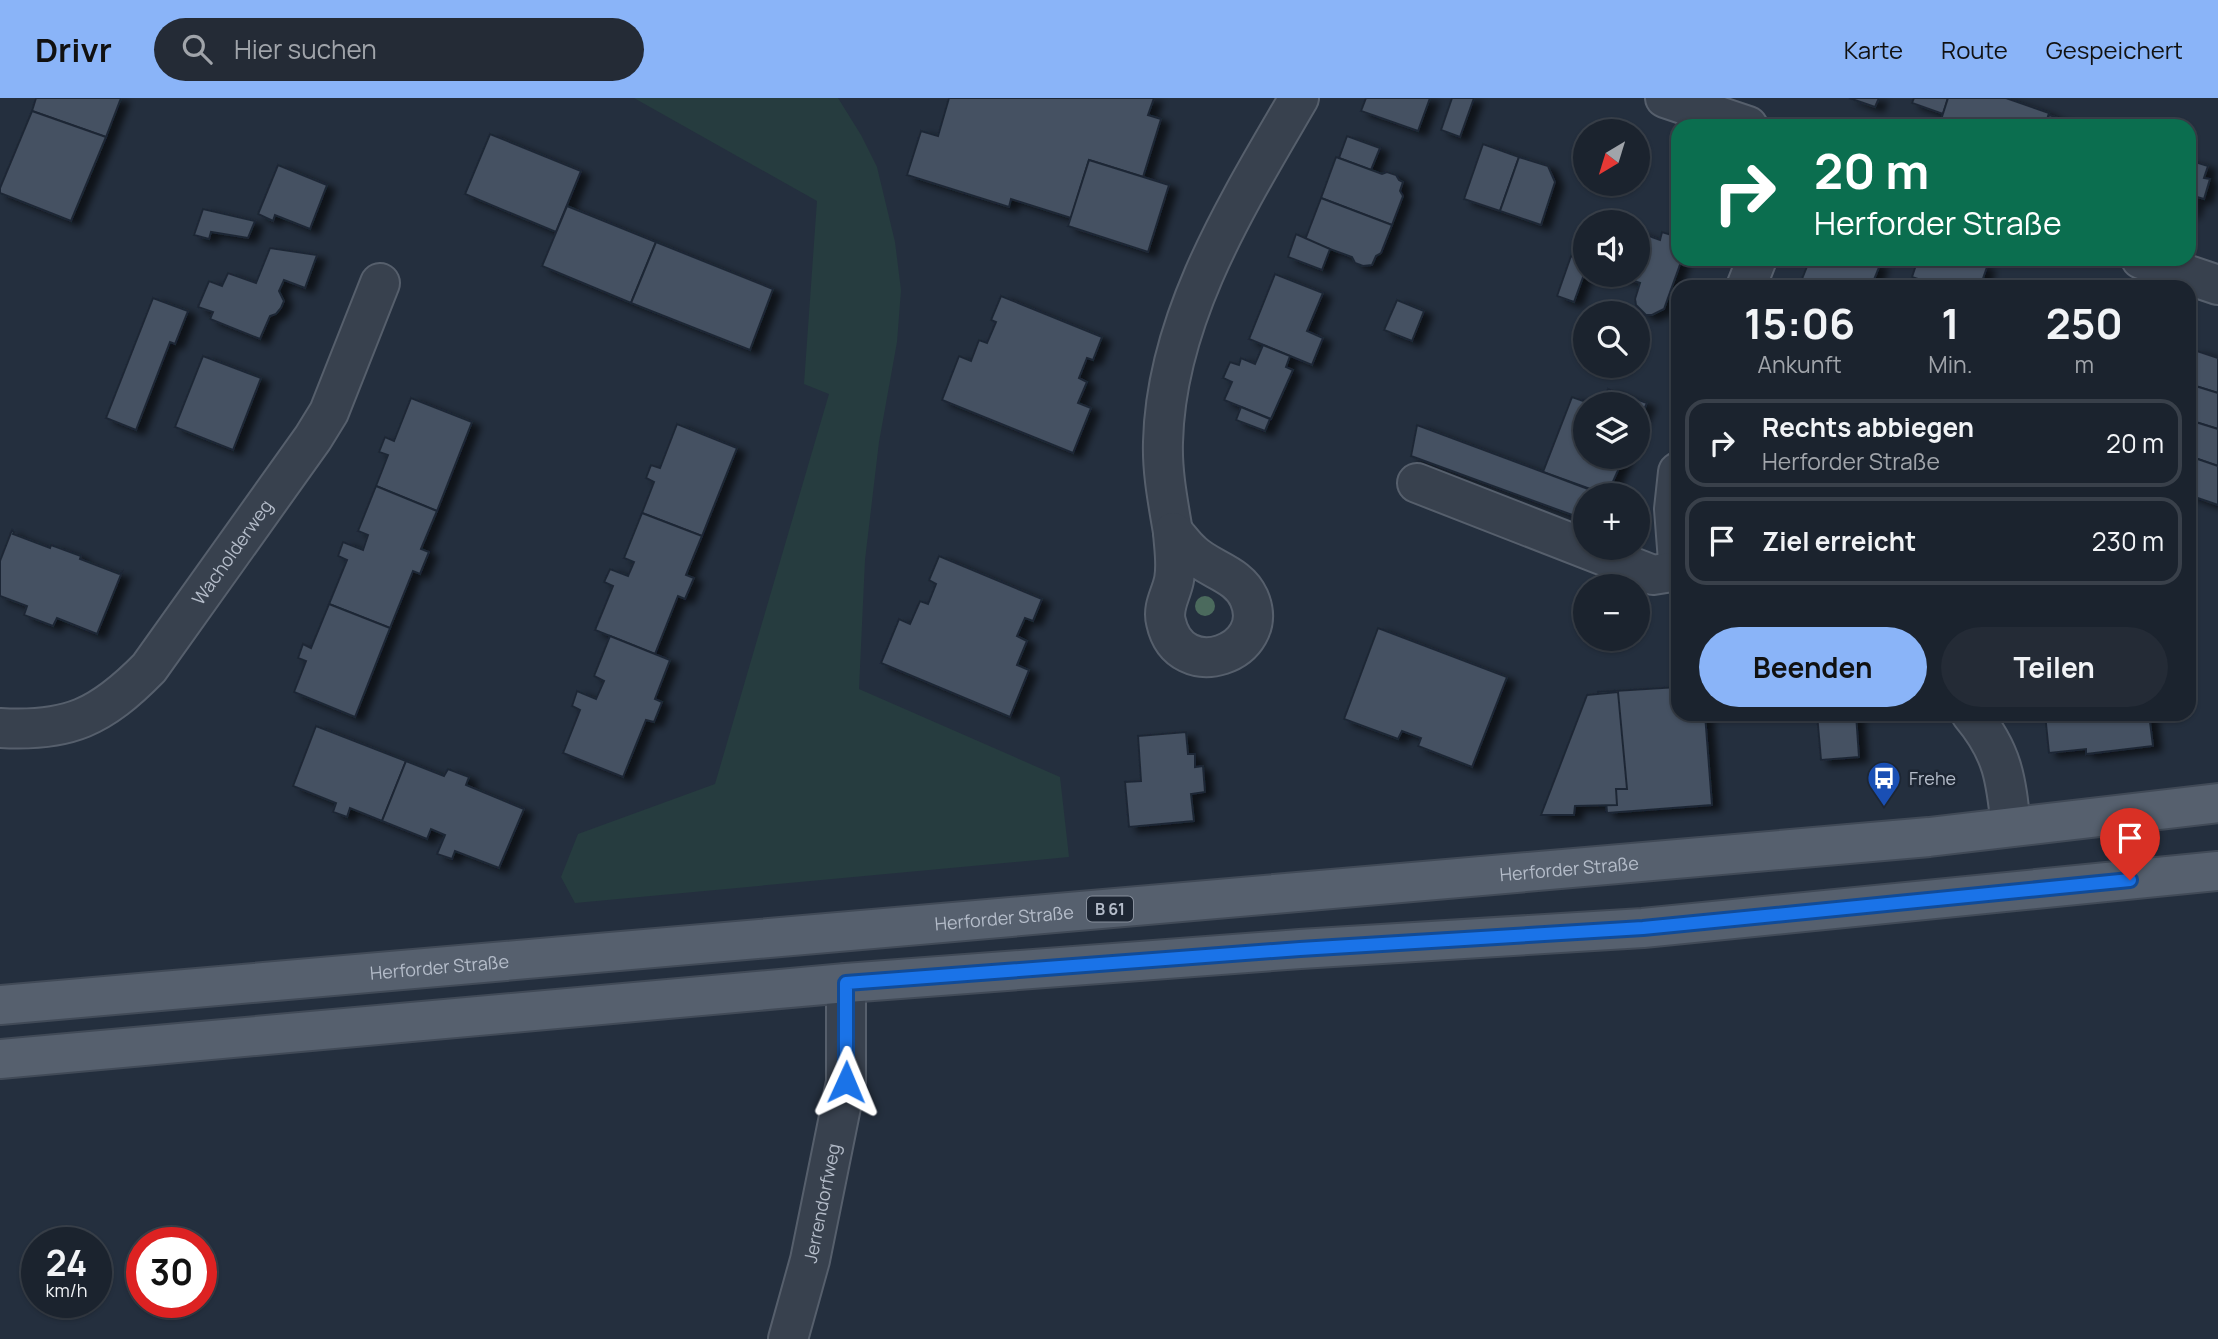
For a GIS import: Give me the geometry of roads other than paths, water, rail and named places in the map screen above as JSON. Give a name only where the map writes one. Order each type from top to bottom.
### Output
[{"type":"main road","name":"Herforder Straße","points":[[0,1005],[1929,837],[2218,803]]},
{"type":"main road","points":[[0,1059],[846,983],[1300,949],[1643,928],[2218,871]]},
{"type":"street","points":[[1173,532],[1163,461],[1163,438],[1172,373],[1190,309],[1216,249],[1299,98]]},
{"type":"street","points":[[1665,98],[1727,119]]},
{"type":"street","points":[[2162,266],[2218,285]]},
{"type":"street","name":"Wacholderweg","points":[[0,728],[32,730],[72,722],[96,712],[123,694],[149,668],[329,412],[380,283]]},
{"type":"street","points":[[1417,483],[1653,575],[1671,572]]},
{"type":"street","points":[[1977,721],[1987,733],[2000,758],[2011,827]]},
{"type":"street","name":"Jerrendorfweg","points":[[788,1339],[810,1260],[846,1082],[846,983]]},
{"type":"place","name":"Frehe","points":[[1884,808]]}]
